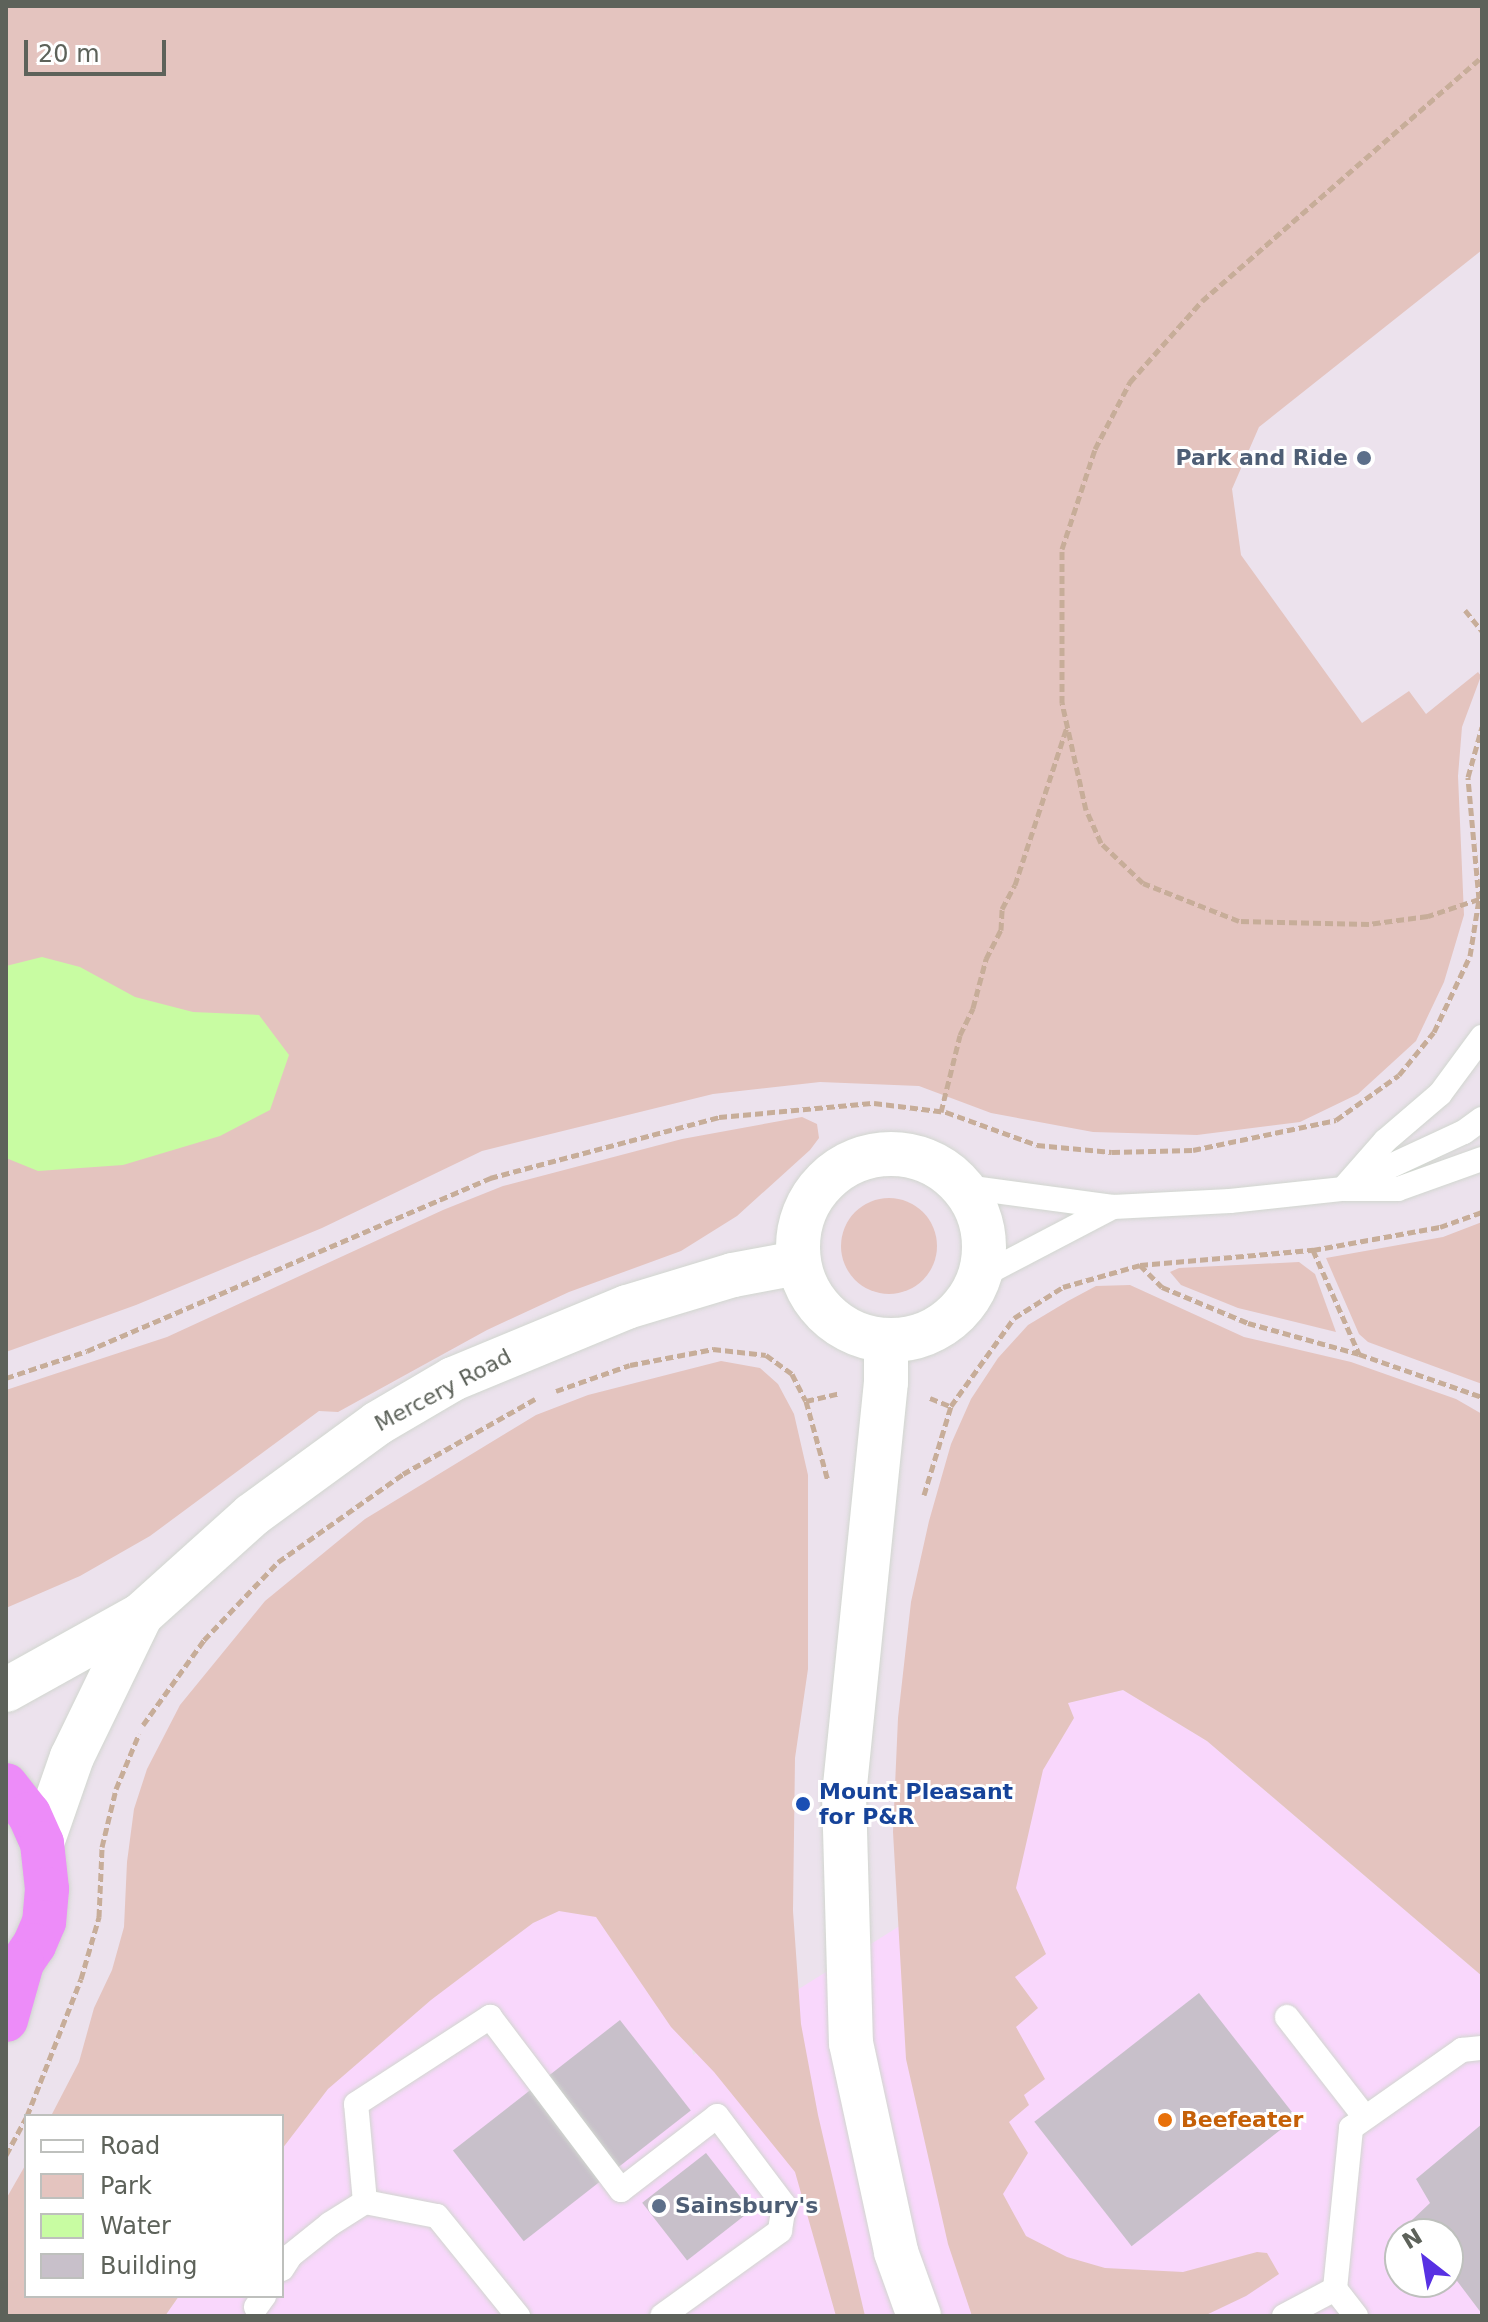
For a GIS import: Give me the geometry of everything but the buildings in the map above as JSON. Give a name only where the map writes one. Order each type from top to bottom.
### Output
[{"type":"highway","points":[[6,1785],[29,1814],[42,1843],[47,1864],[44,1922],[14,1970],[6,2020]]},
{"type":"street","points":[[882,1153],[913,1155],[942,1167],[965,1187],[980,1214],[986,1245],[981,1276],[967,1303],[945,1325],[916,1337],[886,1341],[855,1334],[828,1317],[809,1292],[798,1263],[798,1232],[808,1203],[827,1179],[853,1161],[882,1153]]},
{"type":"street","name":"Mercery Road","points":[[141,1615],[264,1506],[378,1423],[453,1379],[627,1307],[733,1275],[798,1263]]},
{"type":"street","points":[[886,1341],[886,1382],[844,1794],[851,2043],[896,2252],[919,2316]]},
{"type":"street","points":[[6,1690],[141,1615]]},
{"type":"street","points":[[42,1843],[72,1757],[141,1615]]},
{"type":"lane","points":[[1343,1189],[1385,1141],[1440,1094],[1482,1037]]},
{"type":"lane","points":[[1343,1189],[1464,1132],[1482,1119]]},
{"type":"lane","points":[[965,1187],[1113,1207],[1230,1201],[1343,1189],[1398,1189],[1482,1159]]},
{"type":"lane","points":[[981,1276],[1113,1207]]},
{"type":"lane","points":[[365,2202],[356,2104],[490,2017],[621,2190],[717,2116],[784,2205],[780,2231],[662,2316]]},
{"type":"lane","points":[[1287,2017],[1364,2116]]},
{"type":"lane","points":[[1356,2316],[1335,2289],[1351,2128],[1462,2050],[1482,2048]]},
{"type":"lane","points":[[284,2266],[290,2256],[330,2224],[365,2202],[437,2216],[518,2316]]},
{"type":"lane","points":[[1284,2316],[1335,2289]]},
{"type":"path","points":[[1479,899],[1428,916],[1369,924],[1239,921],[1143,883],[1101,843],[1086,810],[1062,703],[1062,549],[1095,449],[1130,382],[1202,301],[1482,57]]},
{"type":"path","points":[[1465,610],[1482,631]]},
{"type":"path","points":[[941,1112],[960,1035],[973,1008],[986,959],[1001,930],[1002,909],[1015,885],[1067,726]]},
{"type":"path","points":[[6,1378],[101,1346],[490,1178],[719,1117],[874,1103],[941,1112],[1037,1145],[1112,1152],[1193,1150],[1336,1120],[1399,1075],[1434,1032],[1470,956],[1479,899],[1468,777],[1482,727]]},
{"type":"path","points":[[922,1500],[951,1406],[1014,1318],[1063,1287],[1140,1265],[1313,1250],[1440,1227],[1482,1212]]},
{"type":"path","points":[[1313,1250],[1359,1354]]},
{"type":"path","points":[[1140,1265],[1162,1287],[1248,1323],[1359,1354],[1482,1397]]},
{"type":"path","points":[[555,1391],[630,1365],[713,1349],[766,1355],[792,1374],[806,1401],[828,1482],[827,1497]]},
{"type":"path","points":[[28,2114],[81,1979],[99,1917],[102,1847],[116,1789],[142,1726],[195,1652],[278,1562],[403,1474],[540,1396]]},
{"type":"path","points":[[6,2155],[24,2122]]},
{"type":"shaded area","points":[[1123,1690],[1207,1741],[1482,1976],[1482,2316],[165,2316],[178,2298],[284,2298],[284,2146],[363,2033],[601,1845],[688,2021],[693,2055],[914,1917],[1067,1703]]},
{"type":"green space","points":[[6,6],[1482,6],[1482,250],[1259,427],[1232,489],[1241,555],[1362,723],[1409,691],[1426,714],[1478,672],[1481,676],[1462,727],[1458,776],[1464,915],[1444,982],[1416,1041],[1358,1094],[1300,1122],[1197,1135],[1093,1132],[991,1113],[919,1086],[820,1082],[713,1094],[482,1151],[322,1228],[136,1305],[6,1352]]},
{"type":"green space","points":[[802,1117],[817,1124],[819,1138],[810,1150],[737,1216],[681,1251],[569,1292],[487,1330],[338,1412],[319,1411],[150,1536],[80,1576],[6,1608],[6,1390],[167,1337],[443,1210],[503,1186],[682,1139]]},
{"type":"green space","points":[[889,1198],[907,1202],[923,1212],[933,1228],[937,1246],[933,1264],[923,1280],[907,1290],[889,1294],[871,1290],[855,1280],[845,1264],[841,1246],[845,1228],[855,1212],[871,1202]]},
{"type":"green space","points":[[1482,1222],[1482,1384],[1368,1342],[1359,1334],[1326,1258],[1443,1237]]},
{"type":"green space","points":[[1299,1262],[1315,1274],[1336,1332],[1238,1308],[1181,1285],[1170,1272],[1179,1268]]},
{"type":"green space","points":[[1130,1285],[1244,1337],[1351,1362],[1456,1399],[1482,1414],[1482,1976],[1207,1741],[1123,1690],[1068,1703],[1074,1718],[1043,1770],[1016,1888],[1046,1954],[1015,1977],[1038,2008],[1016,2027],[1045,2079],[1024,2095],[1029,2105],[1009,2122],[1028,2153],[1003,2194],[1026,2236],[1067,2257],[1105,2268],[1183,2272],[1257,2252],[1267,2253],[1279,2274],[1246,2296],[1204,2316],[972,2316],[948,2244],[906,2059],[893,1832],[898,1718],[911,1602],[929,1521],[951,1444],[971,1399],[998,1358],[1028,1325],[1068,1301],[1096,1286]]},
{"type":"green space","points":[[721,1361],[760,1368],[778,1384],[794,1414],[808,1475],[808,1669],[795,1758],[793,1911],[801,2024],[818,2115],[865,2316],[836,2316],[795,2172],[714,2072],[671,2027],[596,1917],[559,1911],[533,1923],[431,2000],[328,2089],[284,2146],[284,2114],[52,2114],[79,2062],[94,2008],[112,1970],[124,1927],[127,1862],[134,1809],[147,1769],[180,1705],[265,1601],[365,1519],[536,1415],[588,1395]]},
{"type":"green space","points":[[24,2168],[24,2298],[178,2298],[165,2316],[6,2316],[6,2199]]},
{"type":"water","points":[[42,957],[80,967],[135,997],[193,1012],[259,1015],[289,1055],[270,1110],[220,1136],[123,1165],[38,1171],[6,1158],[6,966]]},
{"type":"place","name":"Park and Ride","points":[[1364,458]]},
{"type":"place","name":"Mount Pleasant for P&R","points":[[803,1804]]},
{"type":"place","name":"Beefeater","points":[[1165,2120]]},
{"type":"place","name":"Sainsbury's","points":[[659,2206]]}]
